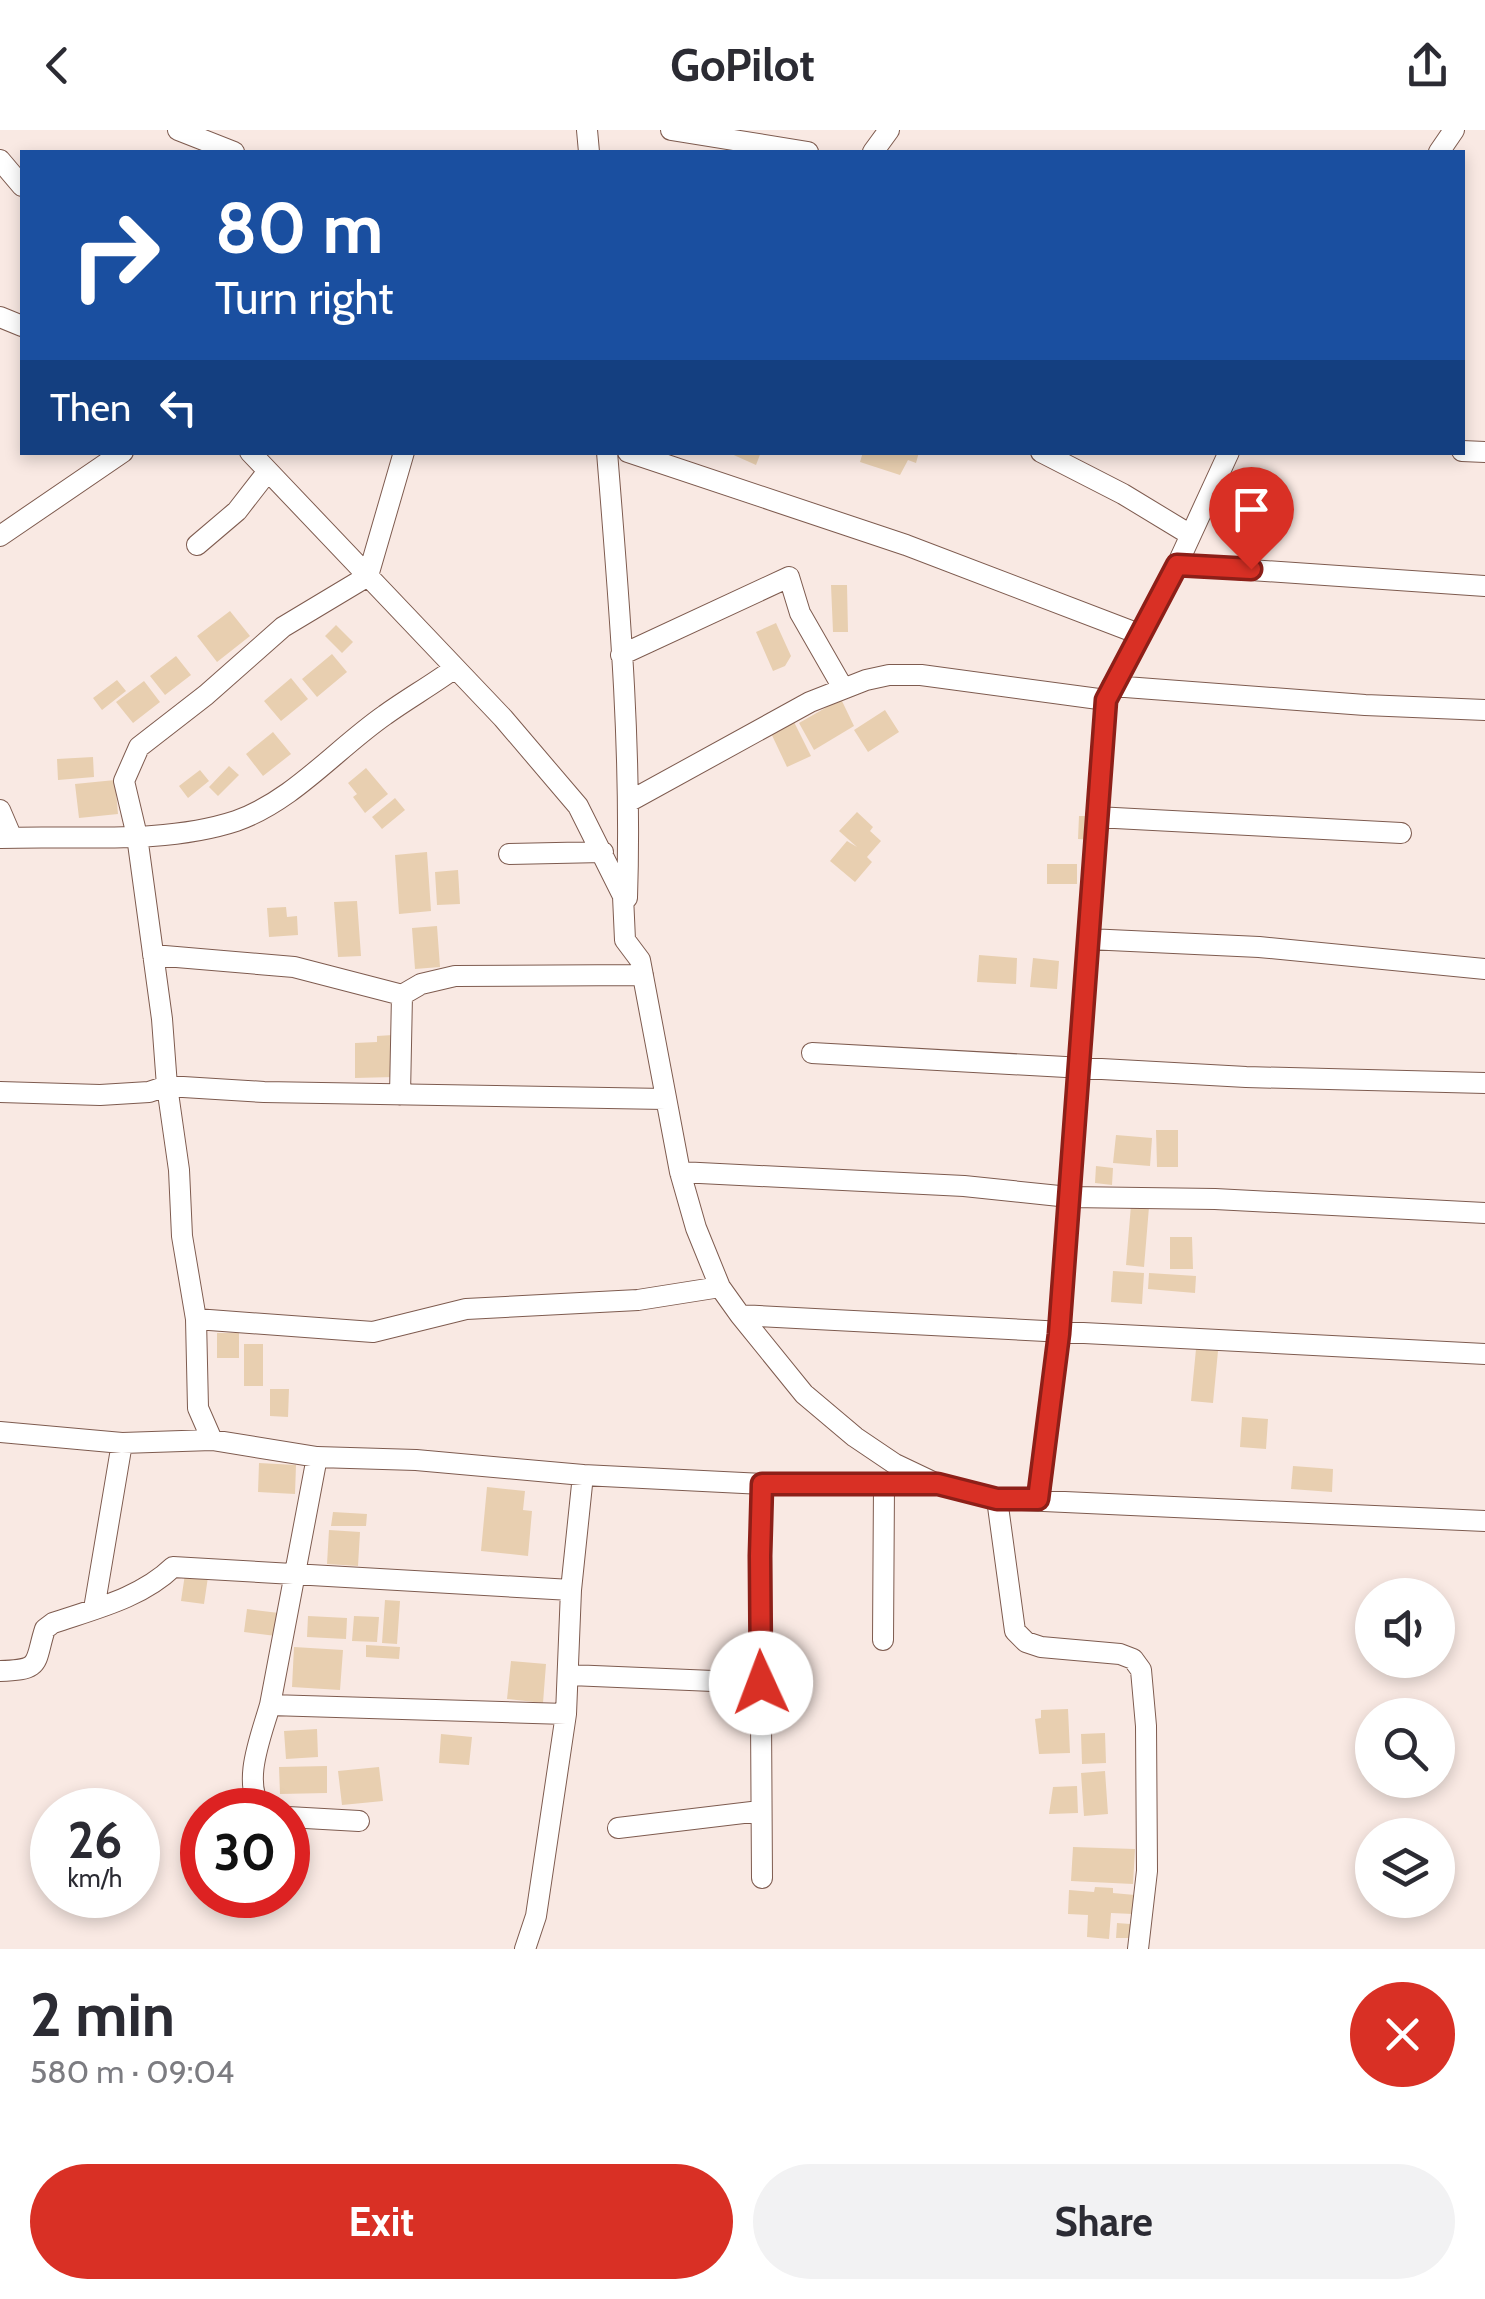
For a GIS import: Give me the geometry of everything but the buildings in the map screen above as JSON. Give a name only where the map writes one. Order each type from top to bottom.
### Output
[{"type":"street","points":[[178,130],[229,150]]},
{"type":"street","points":[[671,130],[796,150]]},
{"type":"street","points":[[0,160],[20,184]]},
{"type":"street","points":[[0,536],[119,455]]},
{"type":"street","points":[[253,455],[542,762],[578,806],[623,896],[625,940],[640,960],[680,1172],[696,1228],[720,1287],[804,1394],[854,1438],[895,1464],[938,1484],[997,1499],[1485,1521]]},
{"type":"street","points":[[212,1440],[198,1408],[196,1319],[183,1250],[179,1170],[166,1086],[162,1019],[137,836],[124,781],[139,746],[206,695],[283,627],[368,576],[403,455]]},
{"type":"street","points":[[607,455],[630,801],[625,940]]},
{"type":"street","points":[[637,455],[906,545],[1139,634]]},
{"type":"street","points":[[1047,455],[1189,534]]},
{"type":"street","points":[[1038,1499],[1059,1334],[1096,817],[1109,693],[1177,565],[1228,455]]},
{"type":"street","points":[[198,544],[237,511],[268,471]]},
{"type":"street","points":[[1177,565],[1485,586]]},
{"type":"street","points":[[622,656],[789,577],[800,613],[842,688]]},
{"type":"street","points":[[0,810],[6,838],[137,836],[235,821],[269,806],[386,714],[454,668]]},
{"type":"street","points":[[630,801],[810,702],[842,688],[889,676],[921,675],[1109,693],[1485,710]]},
{"type":"street","points":[[1096,817],[1401,832]]},
{"type":"street","points":[[509,854],[604,852]]},
{"type":"street","points":[[1088,940],[1259,947],[1485,969]]},
{"type":"street","points":[[152,955],[294,967],[402,996],[421,984],[455,976],[643,976]]},
{"type":"street","points":[[400,1095],[402,996]]},
{"type":"street","points":[[812,1053],[1079,1068],[1485,1083]]},
{"type":"street","points":[[0,1092],[100,1094],[149,1092],[166,1086],[665,1099]]},
{"type":"street","points":[[680,1172],[964,1186],[1069,1197],[1216,1199],[1485,1213]]},
{"type":"street","points":[[196,1319],[372,1332],[466,1309],[638,1300],[720,1287]]},
{"type":"street","points":[[740,1314],[1485,1354]]},
{"type":"street","points":[[0,1432],[122,1443],[212,1440],[316,1456],[416,1460],[583,1475],[762,1484],[938,1484]]},
{"type":"street","points":[[94,1609],[122,1443]]},
{"type":"street","points":[[254,1788],[256,1752],[270,1705],[316,1456]]},
{"type":"street","points":[[525,1949],[536,1916],[566,1714],[571,1590],[583,1475]]},
{"type":"street","points":[[762,1484],[762,1878]]},
{"type":"street","points":[[883,1640],[884,1485]]},
{"type":"street","points":[[997,1499],[1015,1631],[1026,1642],[1041,1647],[1120,1654],[1133,1659],[1141,1670],[1146,1726],[1148,1871],[1138,1949]]},
{"type":"street","points":[[0,1671],[34,1664],[45,1630],[53,1623],[136,1593],[172,1567],[571,1590]]},
{"type":"street","points":[[570,1675],[761,1683]]},
{"type":"street","points":[[270,1705],[566,1714]]},
{"type":"street","points":[[618,1828],[760,1811]]},
{"type":"street","points":[[310,1818],[359,1821]]},
{"type":"route","points":[[761,1683],[762,1484],[938,1484],[997,1499],[1038,1499],[1059,1334],[1106,700],[1177,565],[1251,569]]}]
